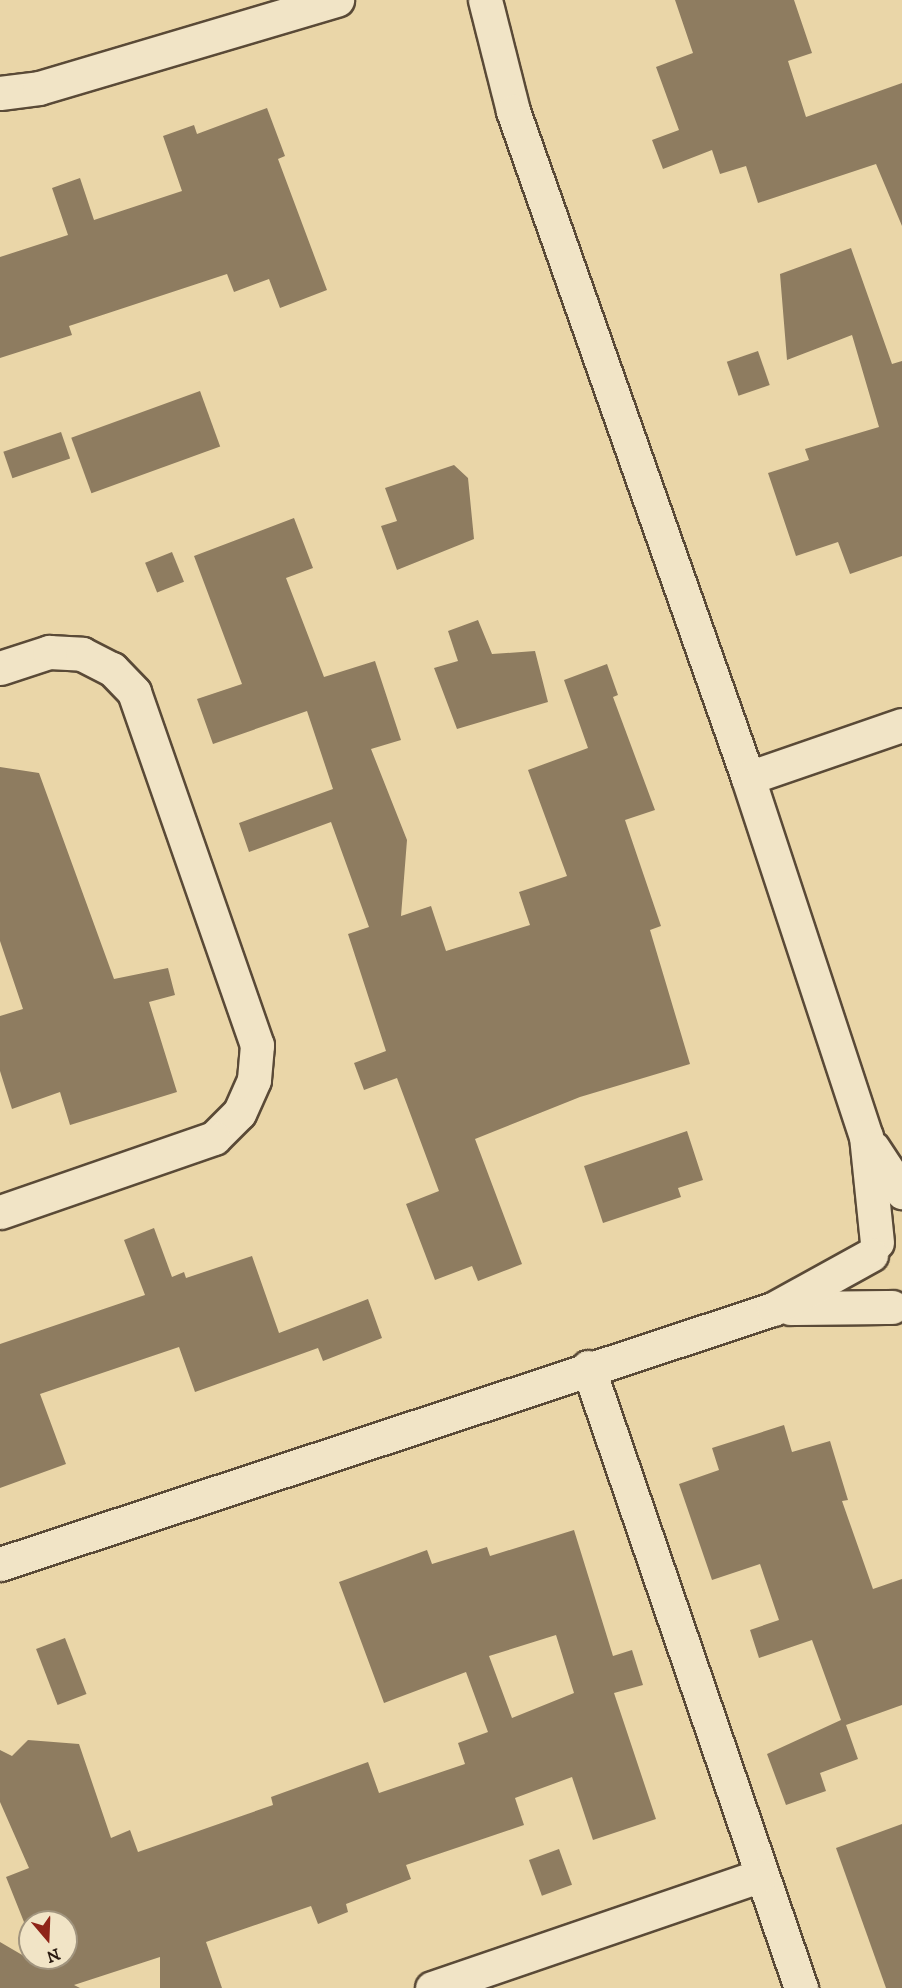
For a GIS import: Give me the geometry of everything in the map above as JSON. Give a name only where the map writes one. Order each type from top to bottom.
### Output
[{"type":"street","points":[[0,93],[39,88],[337,0]]},
{"type":"street","points":[[485,0],[513,111],[748,778],[866,1136],[883,1241],[872,1284],[897,1309]]},
{"type":"street","points":[[0,668],[49,652],[82,654],[112,669],[134,692],[257,1045],[254,1080],[239,1113],[214,1138],[0,1212]]},
{"type":"street","points":[[748,778],[902,725]]},
{"type":"street","points":[[866,1136],[902,1192]]},
{"type":"street","points":[[0,1564],[588,1367],[773,1309],[883,1241]]},
{"type":"street","points":[[773,1309],[897,1309]]},
{"type":"street","points":[[588,1367],[760,1876],[801,1988]]},
{"type":"street","points":[[432,1988],[760,1876]]},
{"type":"building","points":[[675,0],[794,0],[812,53],[788,61],[806,117],[902,83],[902,226],[876,164],[758,203],[746,166],[720,174],[712,150],[663,169],[652,140],[679,130],[656,67],[693,53]]},
{"type":"building","points":[[267,108],[285,156],[278,159],[327,290],[280,308],[269,279],[234,292],[227,274],[69,326],[72,335],[0,358],[0,257],[68,235],[52,188],[80,178],[94,220],[182,191],[163,136],[194,125],[197,134]]},
{"type":"building","points":[[851,248],[892,364],[902,361],[902,556],[850,574],[838,542],[796,556],[768,473],[809,460],[805,449],[879,427],[852,335],[787,360],[780,274]]},
{"type":"building","points":[[758,351],[770,385],[739,396],[727,362]]},
{"type":"building","points":[[200,391],[220,446],[91,493],[71,438]]},
{"type":"building","points":[[61,432],[70,458],[12,478],[3,452]]},
{"type":"building","points":[[454,465],[468,478],[474,539],[397,570],[381,526],[397,521],[385,488]]},
{"type":"building","points":[[294,518],[313,568],[286,578],[324,677],[375,661],[401,740],[371,749],[407,840],[401,916],[431,906],[446,951],[530,925],[519,892],[567,876],[528,770],[588,748],[564,680],[607,664],[618,695],[613,697],[655,810],[625,820],[661,926],[650,930],[690,1064],[580,1097],[475,1139],[522,1264],[478,1281],[472,1266],[435,1280],[406,1204],[439,1191],[397,1078],[364,1090],[354,1063],[386,1051],[348,934],[369,927],[331,822],[249,852],[239,823],[333,789],[307,711],[213,744],[197,699],[242,684],[194,556]]},
{"type":"building","points":[[172,552],[184,582],[157,593],[145,563]]},
{"type":"building","points":[[478,620],[492,654],[535,651],[548,702],[457,729],[434,668],[458,661],[448,631]]},
{"type":"building","points":[[0,767],[39,773],[114,979],[168,968],[175,995],[149,1002],[177,1092],[70,1125],[60,1092],[12,1109],[0,1071],[0,1016],[23,1009],[0,941]]},
{"type":"building","points":[[687,1131],[703,1180],[678,1188],[681,1197],[603,1223],[584,1166]]},
{"type":"building","points":[[154,1228],[172,1277],[184,1272],[186,1278],[252,1256],[279,1333],[368,1299],[382,1338],[323,1361],[318,1348],[195,1392],[179,1347],[40,1394],[66,1464],[0,1488],[0,1344],[145,1295],[124,1240]]},
{"type":"building","points":[[784,1425],[792,1452],[830,1441],[848,1500],[842,1501],[873,1589],[902,1579],[902,1705],[846,1725],[858,1759],[820,1773],[826,1791],[786,1805],[767,1754],[841,1720],[812,1640],[759,1658],[750,1630],[779,1620],[760,1564],[712,1580],[679,1484],[719,1470],[712,1448]]},
{"type":"building","points":[[574,1530],[613,1656],[632,1650],[643,1685],[614,1693],[656,1819],[593,1840],[572,1777],[515,1798],[524,1825],[406,1865],[411,1879],[346,1904],[348,1912],[318,1924],[311,1906],[206,1942],[222,1988],[160,1988],[160,1957],[74,1985],[80,1988],[0,1988],[0,1942],[18,1953],[18,1970],[78,1970],[78,1910],[19,1910],[6,1877],[29,1868],[0,1802],[0,1750],[12,1756],[28,1740],[79,1744],[111,1838],[130,1830],[138,1852],[273,1805],[271,1797],[368,1762],[379,1793],[465,1764],[458,1743],[488,1732],[466,1672],[384,1703],[339,1582],[427,1550],[432,1564],[487,1547],[490,1556]],"holes":[[[556,1635],[574,1693],[512,1718],[489,1656]]]},
{"type":"building","points":[[65,1638],[87,1694],[58,1705],[36,1649]]},
{"type":"building","points":[[902,1824],[902,1988],[886,1988],[836,1848]]},
{"type":"building","points":[[559,1849],[572,1885],[542,1896],[529,1860]]}]
